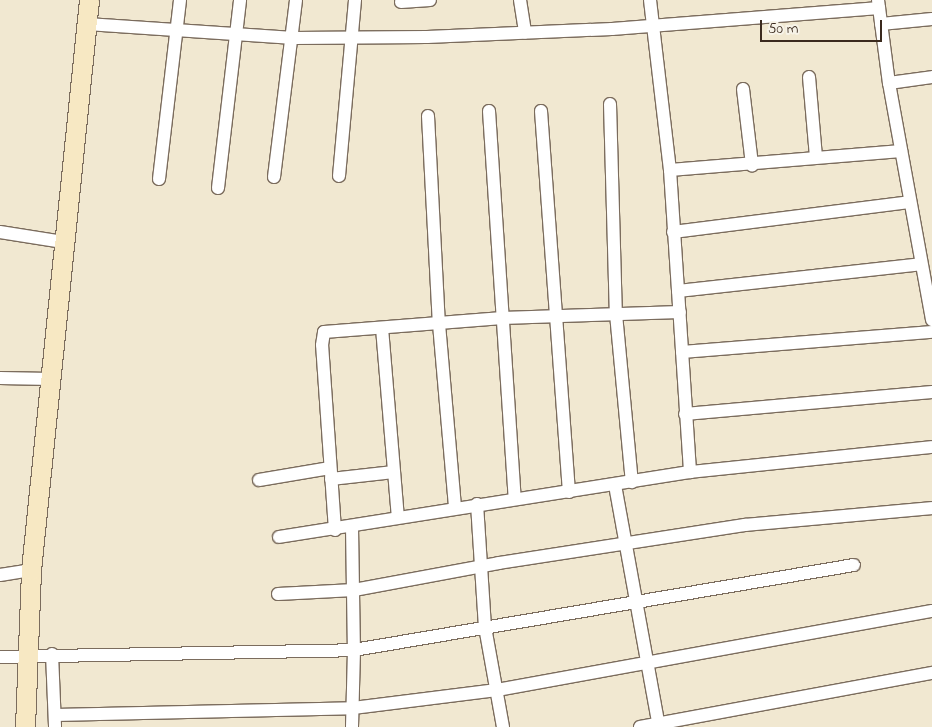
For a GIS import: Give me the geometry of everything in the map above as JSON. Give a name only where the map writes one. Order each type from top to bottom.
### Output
[{"type":"main road","points":[[25,727],[26,655],[31,570],[89,0]]},
{"type":"street","points":[[159,178],[180,0]]},
{"type":"street","points":[[218,188],[240,0]]},
{"type":"street","points":[[274,177],[294,38],[296,0]]},
{"type":"street","points":[[339,176],[355,0]]},
{"type":"street","points":[[401,2],[430,0]]},
{"type":"street","points":[[520,0],[525,33]]},
{"type":"street","points":[[650,0],[655,26],[670,170],[690,472]]},
{"type":"street","points":[[87,24],[294,38],[525,33],[655,26],[878,4],[888,78],[909,202],[932,320]]},
{"type":"street","points":[[881,24],[932,19]]},
{"type":"street","points":[[809,77],[816,157]]},
{"type":"street","points":[[888,78],[932,77]]},
{"type":"street","points":[[743,89],[752,165]]},
{"type":"street","points":[[610,104],[616,314],[632,482]]},
{"type":"street","points":[[489,111],[515,498]]},
{"type":"street","points":[[541,111],[569,492]]},
{"type":"street","points":[[428,116],[439,324],[455,508]]},
{"type":"street","points":[[670,170],[752,165],[816,157],[901,151]]},
{"type":"street","points":[[673,232],[909,202]]},
{"type":"street","points":[[0,232],[64,242]]},
{"type":"street","points":[[678,291],[921,264]]},
{"type":"street","points":[[335,530],[322,345],[324,332],[502,318],[557,318],[680,312]]},
{"type":"street","points":[[382,328],[398,517]]},
{"type":"street","points":[[682,352],[932,332]]},
{"type":"street","points":[[0,378],[50,380]]},
{"type":"street","points":[[685,414],[932,392]]},
{"type":"street","points":[[279,537],[335,530],[477,504],[569,492],[690,472],[932,447]]},
{"type":"street","points":[[259,480],[331,473],[394,472]]},
{"type":"street","points":[[615,485],[659,726]]},
{"type":"street","points":[[477,504],[485,626],[503,727]]},
{"type":"street","points":[[278,594],[354,590],[480,567],[794,520],[932,508]]},
{"type":"street","points":[[352,527],[354,590],[352,727]]},
{"type":"street","points":[[0,657],[52,654],[268,654],[354,650],[485,626],[638,603],[854,565]]},
{"type":"street","points":[[0,576],[31,570]]},
{"type":"street","points":[[52,654],[55,721],[353,708],[497,690],[648,665],[932,612]]},
{"type":"street","points":[[640,727],[659,726],[932,673]]}]
